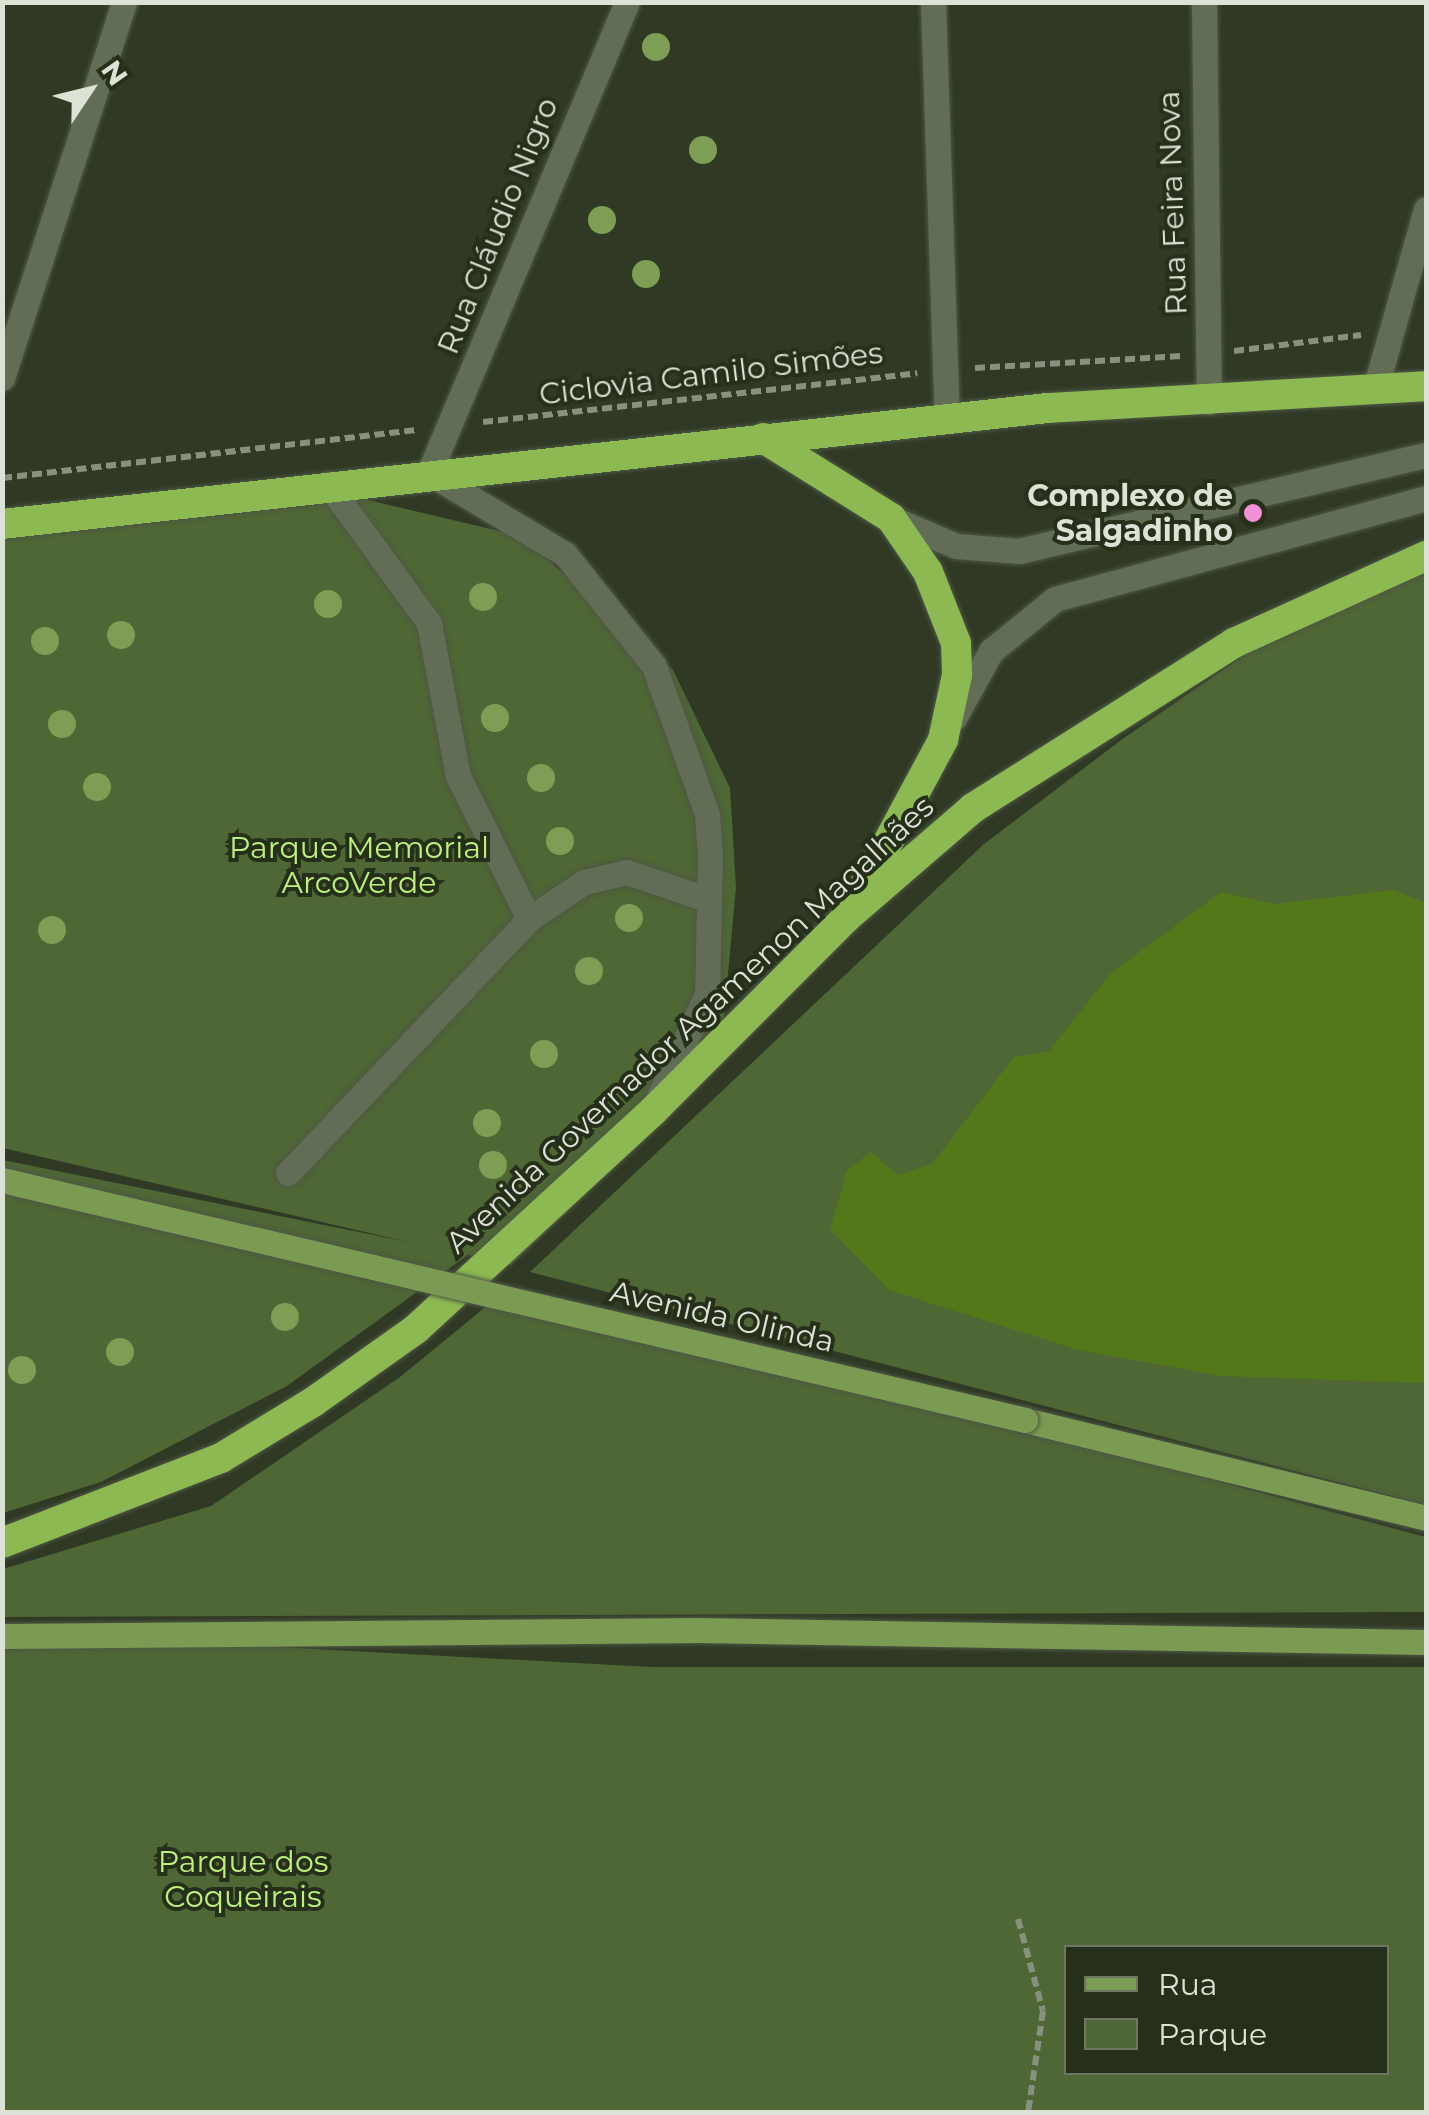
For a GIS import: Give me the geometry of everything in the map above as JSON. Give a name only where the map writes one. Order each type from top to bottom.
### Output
[{"type":"highway","points":[[2,524],[328,484],[947,418],[1209,402],[1376,386],[1426,386]]},
{"type":"highway","points":[[763,438],[891,518],[928,572],[956,643],[957,675],[943,740],[848,916]]},
{"type":"highway","name":"Avenida Governador Agamenon Magalhães","points":[[2,1542],[222,1458],[313,1402],[416,1330],[653,1111],[848,916],[973,808],[1234,643],[1426,556]]},
{"type":"main road","name":"Avenida Olinda","points":[[2,1180],[1426,1518]]},
{"type":"main road","points":[[2,1636],[698,1630],[1426,1642]]},
{"type":"street","points":[[2,378],[124,2]]},
{"type":"street","name":"Rua Cláudio Nigro","points":[[429,473],[627,2]]},
{"type":"street","points":[[933,2],[947,418]]},
{"type":"street","name":"Rua Feira Nova","points":[[1204,2],[1209,402]]},
{"type":"street","points":[[1376,386],[1386,331],[1426,209]]},
{"type":"street","points":[[891,518],[956,546],[1019,552],[1426,455]]},
{"type":"street","points":[[429,473],[565,554],[654,666],[707,814],[707,994],[653,1111]]},
{"type":"street","points":[[328,484],[430,623],[458,776],[529,919]]},
{"type":"street","points":[[943,740],[991,650],[1055,598],[1426,498]]},
{"type":"street","points":[[288,1173],[529,919],[608,874],[627,872],[709,900]]},
{"type":"path","name":"Ciclovia Camilo Simões","points":[[2,478],[945,370],[1210,354],[1386,331]]},
{"type":"path","points":[[1018,1919],[1044,2010],[1028,2112]]},
{"type":"green space","name":"Parque Memorial ArcoVerde","points":[[338,493],[521,536],[673,670],[730,788],[736,887],[724,1017],[689,1095],[511,1265],[468,1255],[287,1386],[101,1482],[3,1513],[3,1160],[408,1242],[3,1148],[3,535]]},
{"type":"green space","points":[[1426,555],[1426,1505],[530,1272],[984,844],[1121,740],[1340,589]]},
{"type":"green space","points":[[1394,890],[1426,903],[1426,1383],[1221,1376],[1078,1350],[889,1290],[830,1229],[847,1170],[871,1152],[897,1175],[932,1164],[1014,1057],[1049,1051],[1111,973],[1221,892],[1274,904]]},
{"type":"green space","points":[[505,1291],[1426,1537],[1426,1612],[3,1617],[3,1569],[211,1506],[400,1377]]},
{"type":"green space","name":"Parque dos Coqueirais","points":[[108,1638],[651,1667],[1426,1667],[1426,2112],[3,2112],[2,1640]]},
{"type":"place","name":"Complexo de Salgadinho","points":[[1253,513]]}]
